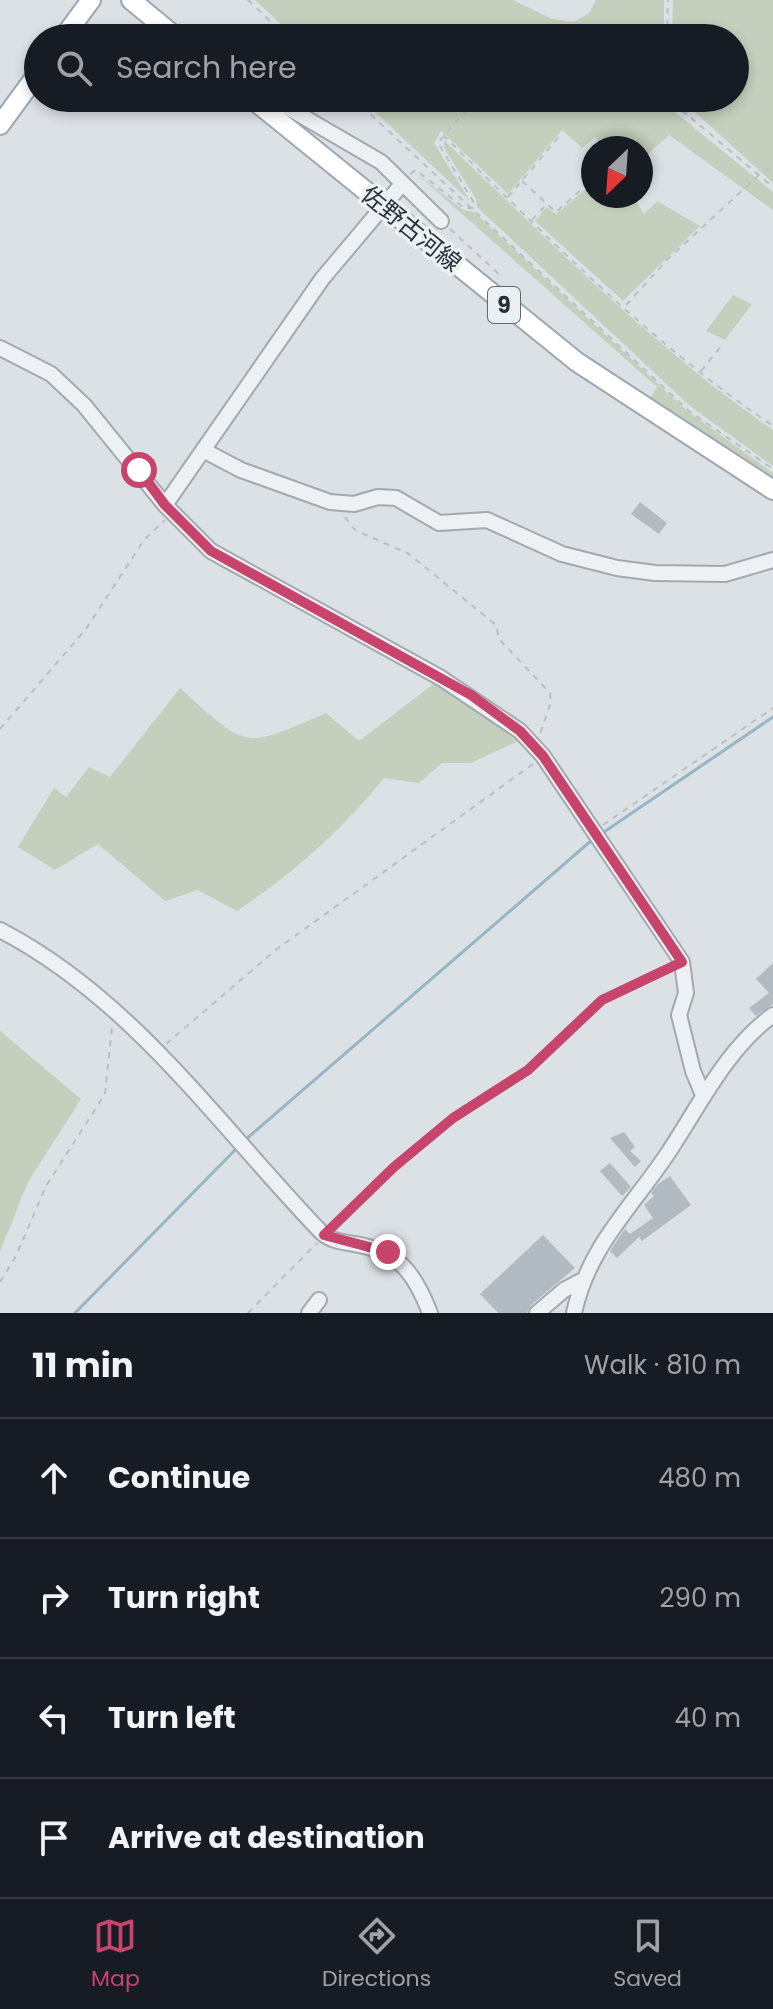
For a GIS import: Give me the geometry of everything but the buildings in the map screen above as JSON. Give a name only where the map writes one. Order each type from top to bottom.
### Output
[{"type":"main road","points":[[73,24],[91,0]]},
{"type":"main road","points":[[131,0],[160,24]]},
{"type":"main road","points":[[0,125],[24,92]]},
{"type":"main road","name":"佐野古河線","points":[[268,112],[577,362],[773,490]]},
{"type":"street","points":[[295,112],[370,155],[441,221]]},
{"type":"street","points":[[169,508],[203,450],[322,279],[402,184]]},
{"type":"street","points":[[0,348],[51,374],[84,405],[169,508],[211,551],[471,695],[538,750],[682,962],[686,993],[679,1015],[690,1061],[703,1095]]},
{"type":"street","points":[[203,450],[271,482],[346,504],[378,497],[396,498],[439,523],[487,520],[562,554],[635,571],[725,574],[773,560]]},
{"type":"street","points":[[0,930],[30,945],[115,1010],[159,1050],[324,1235],[378,1249],[401,1261],[430,1313]]},
{"type":"street","points":[[574,1313],[581,1281],[609,1230],[663,1159],[703,1095],[757,1026],[773,1015]]},
{"type":"street","points":[[537,1313],[564,1290],[581,1281]]},
{"type":"street","points":[[309,1313],[319,1300]]},
{"type":"path","points":[[248,0],[273,24]]},
{"type":"path","points":[[667,24],[668,0]]},
{"type":"path","points":[[368,112],[689,411],[773,469]]},
{"type":"path","points":[[464,112],[438,143],[473,201],[474,208]]},
{"type":"path","points":[[683,112],[773,187]]},
{"type":"path","points":[[687,112],[690,117]]},
{"type":"path","points":[[507,198],[562,133]]},
{"type":"path","points":[[443,135],[531,221],[625,306],[700,372],[773,426]]},
{"type":"path","points":[[625,306],[669,258],[759,175],[773,166]]},
{"type":"path","points":[[402,184],[416,170],[464,208],[474,208]]},
{"type":"path","points":[[522,181],[556,212],[581,190]]},
{"type":"path","points":[[531,221],[547,204]]},
{"type":"path","points":[[441,221],[500,275],[494,284]]},
{"type":"path","points":[[700,372],[722,345]]},
{"type":"path","points":[[159,1050],[301,931],[538,750],[551,702],[545,684],[499,639],[496,625],[425,566],[402,550],[349,527],[345,518],[346,504]]},
{"type":"path","points":[[0,729],[86,629],[144,540],[169,508]]},
{"type":"path","points":[[594,832],[773,708]]},
{"type":"path","points":[[248,1313],[394,1167],[453,1118],[528,1070],[602,1000],[682,962]]},
{"type":"path","points":[[0,1282],[16,1256],[46,1186],[105,1094],[115,1010]]},
{"type":"green space","points":[[255,0],[513,0],[552,19],[574,22],[589,13],[596,0],[664,0],[664,24],[281,24]]},
{"type":"green space","points":[[673,0],[773,0],[773,183],[695,112],[749,112],[749,24],[672,24]]},
{"type":"green space","points":[[375,112],[675,112],[773,192],[773,210],[669,135],[653,149],[653,136],[581,136],[581,147],[562,130],[508,194],[441,131],[434,143],[470,201]]},
{"type":"green space","points":[[444,140],[644,328],[773,430],[773,466],[690,406],[477,207],[476,199],[444,148]]},
{"type":"green space","points":[[417,174],[463,210],[474,212],[686,410],[773,473],[773,477],[649,400],[657,387]]},
{"type":"green space","points":[[581,193],[581,208],[640,208],[644,214],[657,201],[700,226],[623,301],[535,221],[547,207],[556,214]]},
{"type":"green space","points":[[733,295],[752,304],[725,340],[706,331]]},
{"type":"green space","points":[[441,678],[518,741],[471,763],[442,763],[419,783],[384,778],[316,850],[237,911],[198,890],[165,901],[98,844],[55,870],[18,847],[54,788],[66,797],[89,767],[110,777],[180,688],[220,723],[247,737],[277,733],[326,713],[359,741]]},
{"type":"green space","points":[[0,1031],[81,1099],[28,1182],[0,1252]]},
{"type":"waterway","points":[[601,834],[773,717]]},
{"type":"waterway","points":[[244,1141],[592,840]]},
{"type":"waterway","points":[[75,1313],[236,1149]]},
{"type":"route","points":[[139,470],[165,505],[211,551],[264,577],[471,695],[520,731],[543,756],[682,962],[602,1000],[528,1070],[453,1118],[394,1167],[324,1235],[388,1252]]}]
